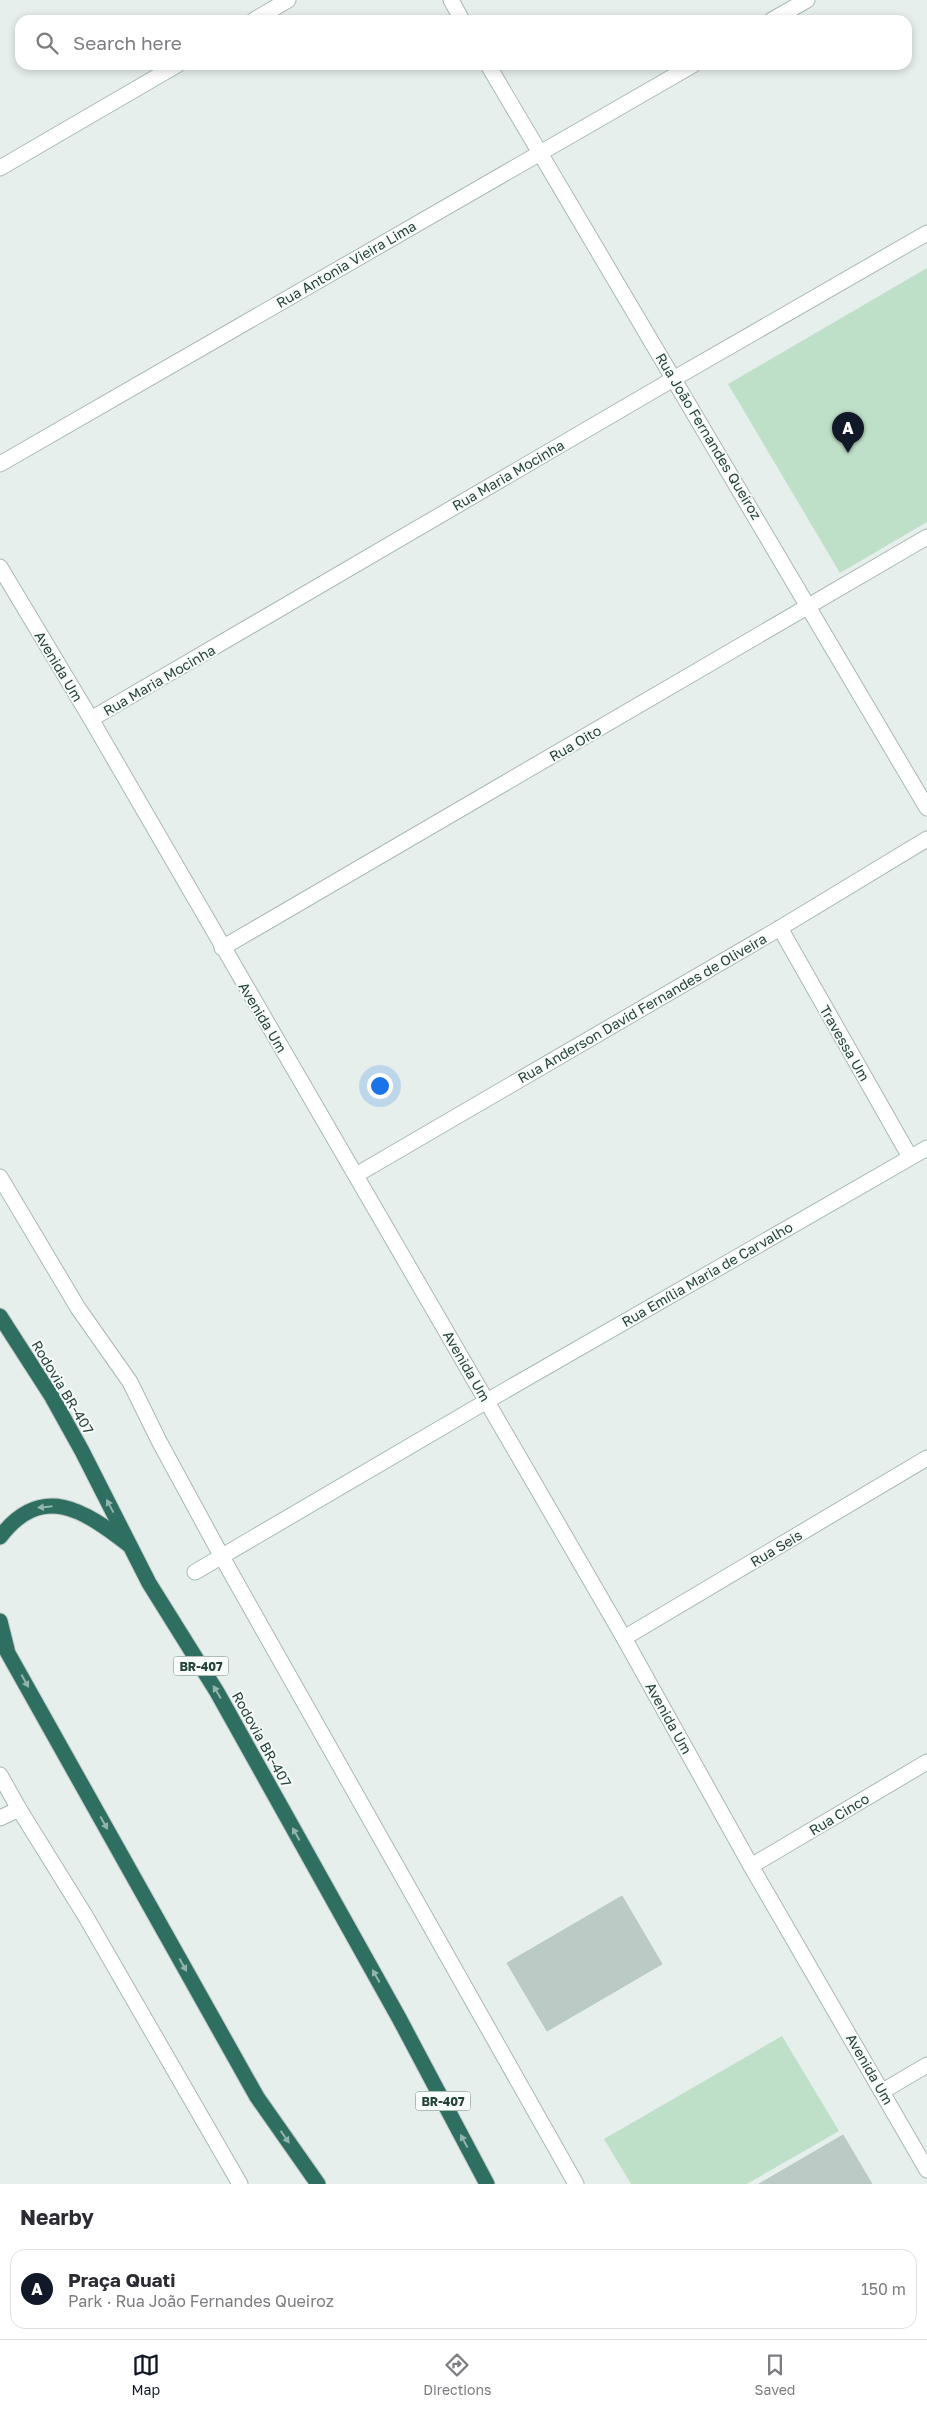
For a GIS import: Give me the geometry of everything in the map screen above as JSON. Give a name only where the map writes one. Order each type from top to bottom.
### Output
[{"type":"highway","name":"Rodovia BR-407","points":[[0,1316],[52,1397],[134,1549],[149,1583],[217,1692],[400,2018],[487,2184]]},
{"type":"highway","points":[[0,1538],[26,1511],[42,1506],[58,1506],[74,1511],[102,1526],[134,1549]]},
{"type":"highway","points":[[0,1621],[4,1645],[257,2097],[318,2184]]},
{"type":"street","points":[[262,15],[288,0]]},
{"type":"street","points":[[451,0],[459,15]]},
{"type":"street","points":[[781,15],[807,0]]},
{"type":"street","points":[[0,168],[168,70]]},
{"type":"street","name":"Rua João Fernandes Queiroz","points":[[491,70],[927,808]]},
{"type":"street","name":"Rua Antonia Vieira Lima","points":[[0,464],[684,70]]},
{"type":"street","name":"Rua Maria Mocinha","points":[[91,719],[674,378],[927,233]]},
{"type":"street","name":"Rua Oito","points":[[222,948],[927,537]]},
{"type":"street","name":"Avenida Um","points":[[0,567],[91,719],[222,948],[487,1401],[624,1638],[750,1866],[883,2091],[927,2170]]},
{"type":"street","name":"Rua Anderson David Fernandes de Oliveira","points":[[356,1175],[780,928],[927,839]]},
{"type":"street","name":"Travessa Um","points":[[780,928],[910,1157]]},
{"type":"street","name":"Rua Emília Maria de Carvalho","points":[[195,1572],[487,1401],[927,1148]]},
{"type":"street","points":[[0,1177],[78,1308],[130,1382],[159,1441],[222,1556],[576,2184]]},
{"type":"street","name":"Rua Seis","points":[[624,1638],[927,1458]]},
{"type":"street","name":"Rua Cinco","points":[[750,1866],[927,1762]]},
{"type":"street","points":[[0,1776],[18,1809],[86,1917],[240,2184]]},
{"type":"street","points":[[0,1818],[18,1809]]},
{"type":"street","points":[[883,2091],[927,2065]]},
{"type":"green space","points":[[927,268],[927,522],[840,573],[728,384]]},
{"type":"green space","points":[[782,2036],[839,2131],[747,2184],[631,2184],[604,2139]]},
{"type":"building","points":[[622,1896],[662,1964],[547,2031],[507,1963]]},
{"type":"building","points":[[843,2135],[872,2184],[759,2184]]},
{"type":"place","name":"Praça Quati","points":[[848,453]]}]
